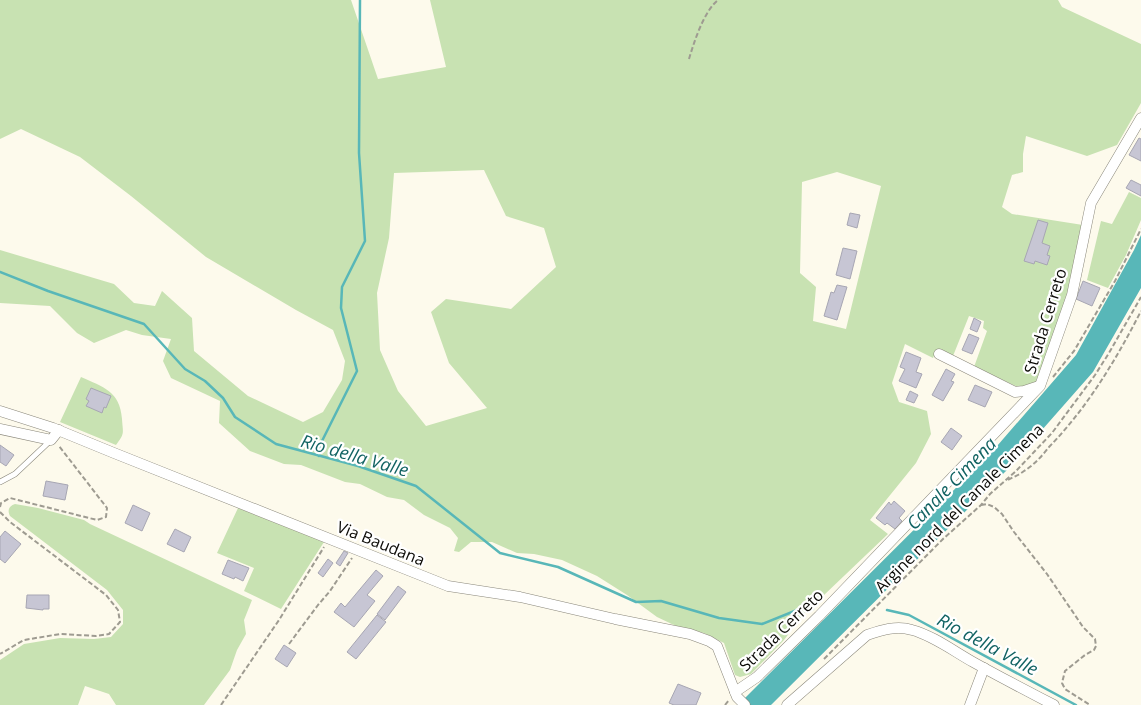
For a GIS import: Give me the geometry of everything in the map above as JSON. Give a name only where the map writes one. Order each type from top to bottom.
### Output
[{"type":"street","name":"Strada Cerreto","points":[[736,694],[757,677],[818,616],[1040,386],[1072,295],[1091,203],[1141,118]]},
{"type":"street","points":[[939,354],[1015,392],[1040,386]]},
{"type":"street","name":"Via Baudana","points":[[0,411],[59,430],[448,586],[520,597],[614,619],[690,634],[709,641],[717,646],[736,694]]},
{"type":"street","points":[[0,429],[51,440],[59,430]]},
{"type":"street","points":[[787,705],[867,635],[883,629],[897,628],[911,629],[925,634],[1054,705]]},
{"type":"street","points":[[970,705],[984,668]]},
{"type":"street","points":[[736,694],[745,705]]},
{"type":"lane","points":[[0,482],[15,474],[51,440]]},
{"type":"path","points":[[688,59],[705,19],[718,0]]},
{"type":"path","points":[[1040,386],[1054,377],[1074,351],[1115,281],[1141,229]]},
{"type":"path","name":"Argine nord del Canale Cimena","points":[[824,659],[943,540],[1016,471],[1052,433],[1109,353],[1141,297]]},
{"type":"path","points":[[1001,484],[1031,466],[1075,419],[1110,366],[1141,311]]},
{"type":"path","points":[[0,507],[1,503],[10,498],[97,520],[106,517],[107,508],[59,446],[59,430]]},
{"type":"path","points":[[981,505],[987,504],[1002,514],[1084,627],[1095,639],[1096,646],[1094,650],[1064,671],[1062,683],[1065,689],[1090,705]]},
{"type":"path","points":[[0,512],[10,522],[106,594],[118,610],[120,622],[109,634],[96,636],[60,634],[24,640],[0,654]]},
{"type":"path","points":[[221,705],[279,620],[330,539]]},
{"type":"path","points":[[290,644],[358,550]]},
{"type":"green space","points":[[0,0],[351,0],[378,79],[446,67],[430,0],[1058,0],[1062,7],[1141,44],[1141,103],[1117,145],[1087,156],[1026,136],[1023,172],[1012,175],[1002,207],[1012,214],[1083,225],[1067,296],[1036,384],[1020,388],[974,367],[987,331],[983,328],[984,321],[969,316],[953,356],[936,351],[933,358],[905,344],[892,383],[899,402],[927,411],[931,434],[916,463],[870,520],[888,534],[802,616],[784,640],[751,674],[740,677],[735,675],[724,643],[704,633],[676,626],[657,617],[597,576],[562,560],[534,554],[517,553],[492,542],[471,542],[459,552],[454,551],[458,538],[450,528],[424,515],[404,500],[387,497],[360,484],[345,482],[301,465],[284,464],[250,451],[219,423],[220,401],[171,378],[163,361],[171,339],[142,335],[126,330],[94,343],[77,333],[50,306],[0,303],[0,250],[114,284],[134,303],[155,306],[162,291],[192,318],[194,351],[248,396],[303,422],[323,412],[342,380],[345,361],[333,330],[206,257],[80,157],[21,129],[0,139]],"holes":[[[484,170],[506,216],[544,228],[556,267],[511,309],[446,299],[431,312],[449,363],[487,408],[426,426],[398,391],[380,350],[377,293],[389,238],[394,173]],[[837,172],[881,186],[846,329],[813,321],[816,287],[800,273],[802,182]]]},
{"type":"green space","points":[[1129,192],[1141,198],[1141,220],[1126,255],[1108,288],[1087,280],[1101,221],[1112,224]]},
{"type":"green space","points":[[81,377],[109,391],[118,402],[121,410],[123,431],[116,445],[60,422]]},
{"type":"green space","points":[[15,504],[84,520],[252,600],[244,620],[246,634],[237,650],[230,670],[204,705],[116,705],[109,694],[85,686],[78,705],[0,705],[0,660],[24,644],[60,638],[94,639],[111,637],[123,624],[123,610],[107,590],[10,516],[9,508]]},
{"type":"green space","points":[[238,508],[324,542],[281,609],[244,591],[254,568],[217,553]]},
{"type":"water","points":[[1141,235],[1141,288],[1093,372],[1006,471],[771,705],[738,705],[991,453],[1076,355]]},
{"type":"building","points":[[1139,138],[1141,139],[1141,161],[1129,155]]},
{"type":"building","points":[[1131,180],[1141,185],[1141,196],[1126,188]]},
{"type":"building","points":[[850,213],[860,215],[857,228],[847,225]]},
{"type":"building","points":[[1038,220],[1048,223],[1042,243],[1050,246],[1047,255],[1050,256],[1047,265],[1035,261],[1034,264],[1024,261]]},
{"type":"building","points":[[843,248],[857,251],[850,279],[836,275]]},
{"type":"building","points":[[1083,281],[1100,288],[1092,306],[1076,299]]},
{"type":"building","points":[[837,285],[847,287],[837,320],[824,316],[831,292],[834,293]]},
{"type":"building","points":[[974,318],[981,322],[977,332],[970,329]]},
{"type":"building","points":[[969,334],[979,338],[972,354],[962,350]]},
{"type":"building","points":[[906,352],[921,358],[916,372],[922,374],[916,388],[899,381],[905,369],[900,367]]},
{"type":"building","points":[[946,369],[955,374],[951,381],[954,382],[943,401],[932,395]]},
{"type":"building","points":[[975,385],[992,392],[985,407],[968,400]]},
{"type":"building","points":[[91,388],[111,396],[102,413],[86,406],[89,401],[86,399]]},
{"type":"building","points":[[910,391],[918,395],[914,403],[906,400]]},
{"type":"building","points":[[951,428],[962,436],[952,450],[941,442]]},
{"type":"building","points":[[0,445],[14,455],[6,466],[0,462]]},
{"type":"building","points":[[46,481],[68,485],[65,500],[43,496]]},
{"type":"building","points":[[894,501],[905,511],[899,518],[902,521],[895,529],[887,523],[885,525],[876,518],[889,502],[891,505]]},
{"type":"building","points":[[133,505],[150,513],[142,531],[125,523]]},
{"type":"building","points":[[175,529],[191,537],[184,552],[167,544]]},
{"type":"building","points":[[5,531],[21,544],[5,563],[0,559],[0,537]]},
{"type":"building","points":[[344,551],[348,553],[340,566],[336,563]]},
{"type":"building","points":[[328,559],[333,563],[323,577],[318,573]]},
{"type":"building","points":[[228,560],[249,568],[243,581],[222,574]]},
{"type":"building","points":[[376,570],[383,576],[367,595],[375,601],[354,627],[334,612],[341,603],[345,607]]},
{"type":"building","points":[[398,586],[406,592],[385,620],[377,614]]},
{"type":"building","points":[[27,595],[49,595],[49,609],[26,608]]},
{"type":"building","points":[[377,615],[386,622],[356,659],[347,652]]},
{"type":"building","points":[[284,645],[296,653],[287,667],[275,659]]},
{"type":"building","points":[[678,684],[701,693],[696,705],[674,705],[669,703]]},
{"type":"waterway","points":[[319,456],[322,441],[357,371],[341,308],[342,287],[365,241],[359,153],[360,0]]},
{"type":"waterway","name":"Rio della Valle","points":[[0,272],[48,291],[144,324],[185,369],[205,381],[223,398],[235,417],[276,444],[358,466],[416,486],[500,553],[558,567],[636,602],[661,601],[719,618],[762,624],[802,608],[813,609]]},
{"type":"waterway","name":"Rio della Valle","points":[[887,610],[909,615],[1076,705]]},
{"type":"water label","name":"Canale Cimena","points":[[951,483]]}]
